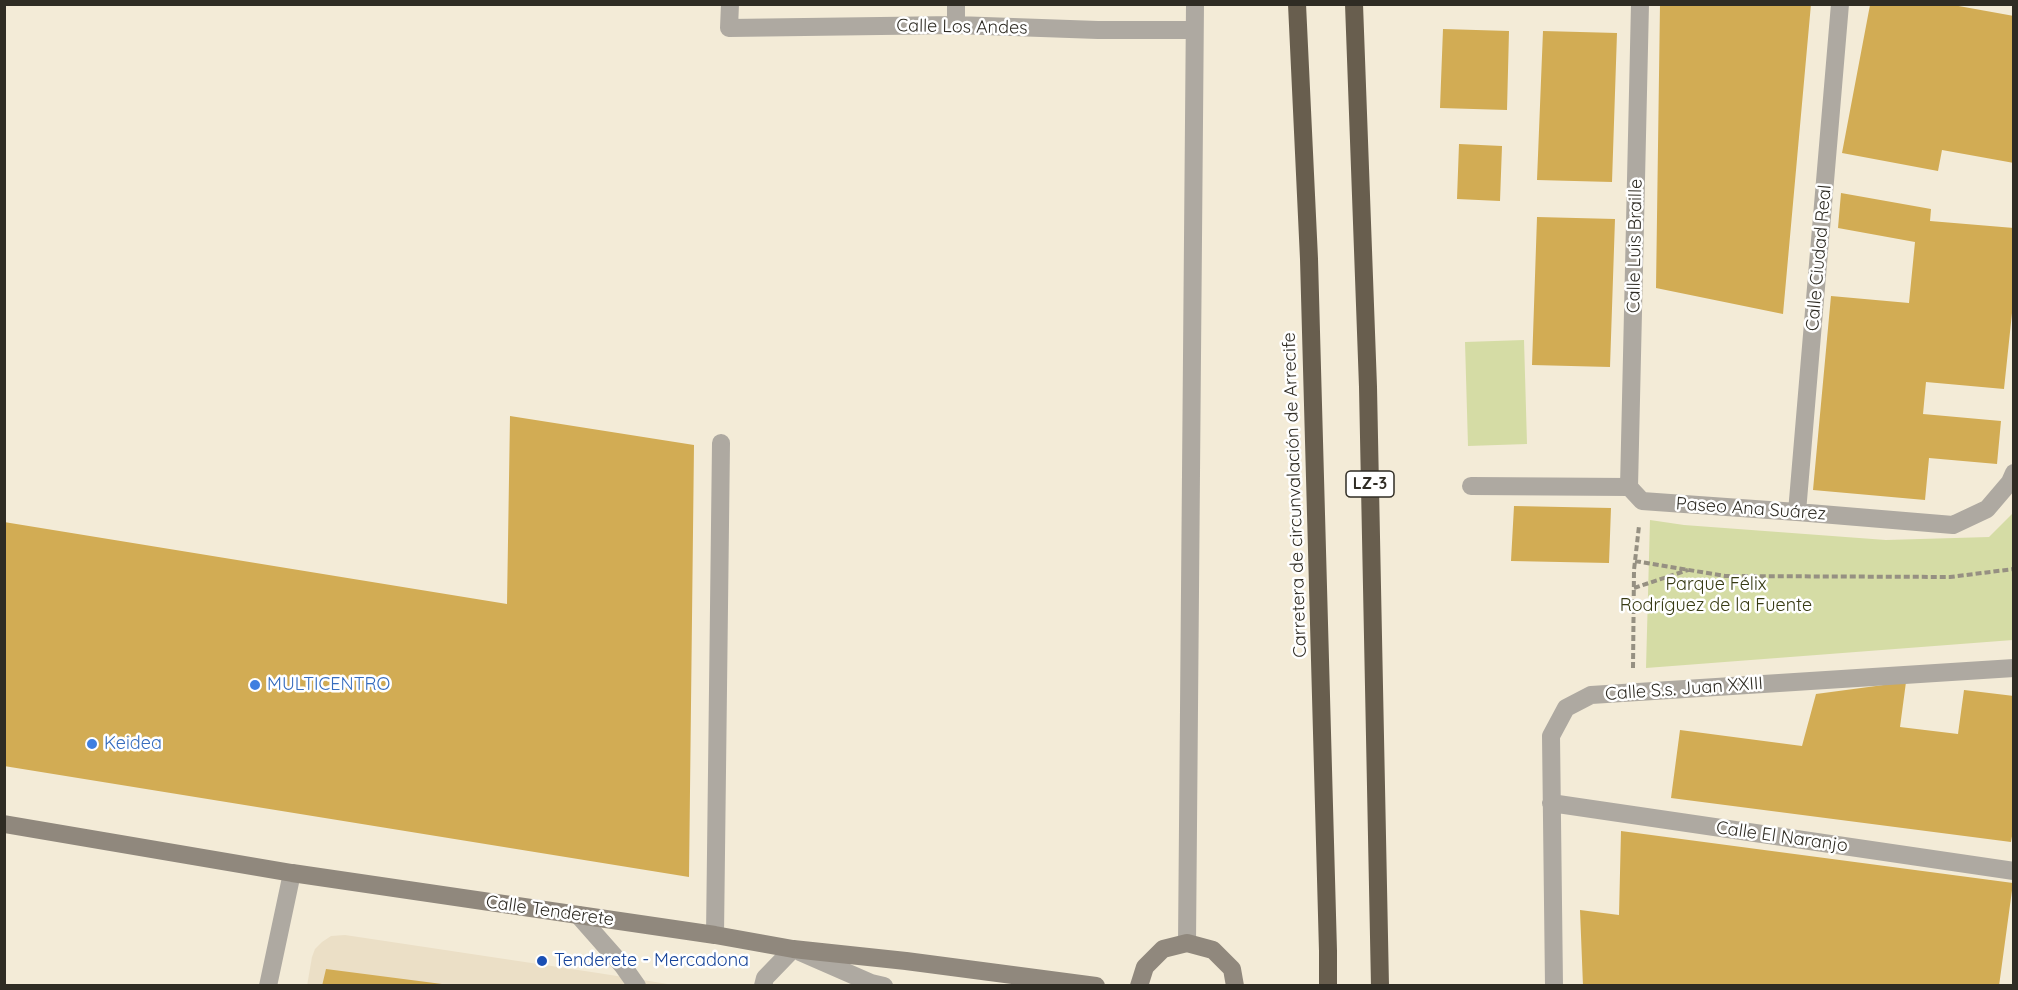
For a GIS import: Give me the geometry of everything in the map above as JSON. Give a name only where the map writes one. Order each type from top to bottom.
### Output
[{"type":"highway","name":"Carretera de circunvalación de Arrecife","points":[[1297,4],[1310,259],[1328,986]]},
{"type":"highway","name":"LZ-3","points":[[1354,4],[1368,387],[1380,986]]},
{"type":"street","name":"Calle Los Andes","points":[[730,4],[729,28],[956,25],[1194,30]]},
{"type":"street","points":[[956,4],[956,25]]},
{"type":"street","points":[[1187,943],[1195,4]]},
{"type":"street","name":"Calle Luis Braille","points":[[1629,487],[1640,4]]},
{"type":"street","name":"Calle Ciudad Real","points":[[1797,512],[1840,4]]},
{"type":"street","points":[[715,934],[721,443]]},
{"type":"street","name":"Paseo Ana Suárez","points":[[1642,501],[1953,525],[1987,509],[2010,482],[2013,473]]},
{"type":"street","points":[[1471,486],[1629,487],[1642,501]]},
{"type":"street","name":"Calle S.s. Juan XXIII","points":[[1554,986],[1551,736],[1566,708],[1592,695],[2013,668]]},
{"type":"street","name":"Calle El Naranjo","points":[[1551,803],[2013,872]]},
{"type":"street","name":"Calle Tenderete","points":[[4,824],[292,873],[715,934],[793,949],[1096,986]]},
{"type":"street","points":[[268,986],[292,873]]},
{"type":"street","points":[[578,915],[623,966],[637,986]]},
{"type":"street","points":[[1139,986],[1145,967],[1162,950],[1187,943],[1213,950],[1232,969],[1235,986]]},
{"type":"street","points":[[763,986],[765,978],[793,949],[884,986]]},
{"type":"path","points":[[1633,693],[1635,561],[1642,501]]},
{"type":"path","points":[[1635,561],[1725,576],[1950,578],[2013,569]]},
{"type":"path","points":[[1634,588],[1688,570]]},
{"type":"shaded area","points":[[345,935],[674,985],[307,986],[315,949],[331,936]]},
{"type":"green space","points":[[1524,340],[1527,444],[1468,446],[1465,342]]},
{"type":"green space","name":"Parque Félix Rodríguez de la Fuente","points":[[2013,513],[2013,640],[1646,668],[1650,520],[1684,525],[1886,540],[1989,537]]},
{"type":"building","points":[[1660,4],[1811,4],[1783,314],[1656,288]]},
{"type":"building","points":[[1870,5],[1953,5],[2014,16],[2014,163],[1942,150],[1938,171],[1842,153]]},
{"type":"building","points":[[1443,29],[1509,31],[1507,110],[1440,108]]},
{"type":"building","points":[[1543,31],[1617,33],[1612,182],[1537,180]]},
{"type":"building","points":[[1459,144],[1502,146],[1500,201],[1457,199]]},
{"type":"building","points":[[1841,193],[1931,209],[1930,221],[2014,228],[2014,294],[2004,389],[1926,382],[1923,414],[2001,421],[1997,464],[1929,458],[1925,500],[1813,490],[1831,296],[1909,303],[1915,242],[1838,228]]},
{"type":"building","points":[[1537,217],[1615,219],[1610,367],[1532,365]]},
{"type":"building","name":"MULTICENTRO","points":[[510,416],[694,445],[689,877],[4,766],[4,522],[507,604]]},
{"type":"building","points":[[1514,506],[1611,508],[1609,563],[1511,561]]},
{"type":"building","points":[[1906,682],[1900,727],[1958,734],[1964,690],[2014,696],[2014,825],[2011,842],[1671,798],[1680,730],[1802,746],[1816,694]]},
{"type":"building","points":[[1621,831],[2013,883],[1999,986],[1583,986],[1580,910],[1619,915]]},
{"type":"building","points":[[326,969],[442,984],[442,986],[322,986]]},
{"type":"place","name":"MULTICENTRO","points":[[255,685]]},
{"type":"place","name":"Keidea","points":[[92,744]]},
{"type":"place","name":"Tenderete - Mercadona","points":[[542,961]]}]
